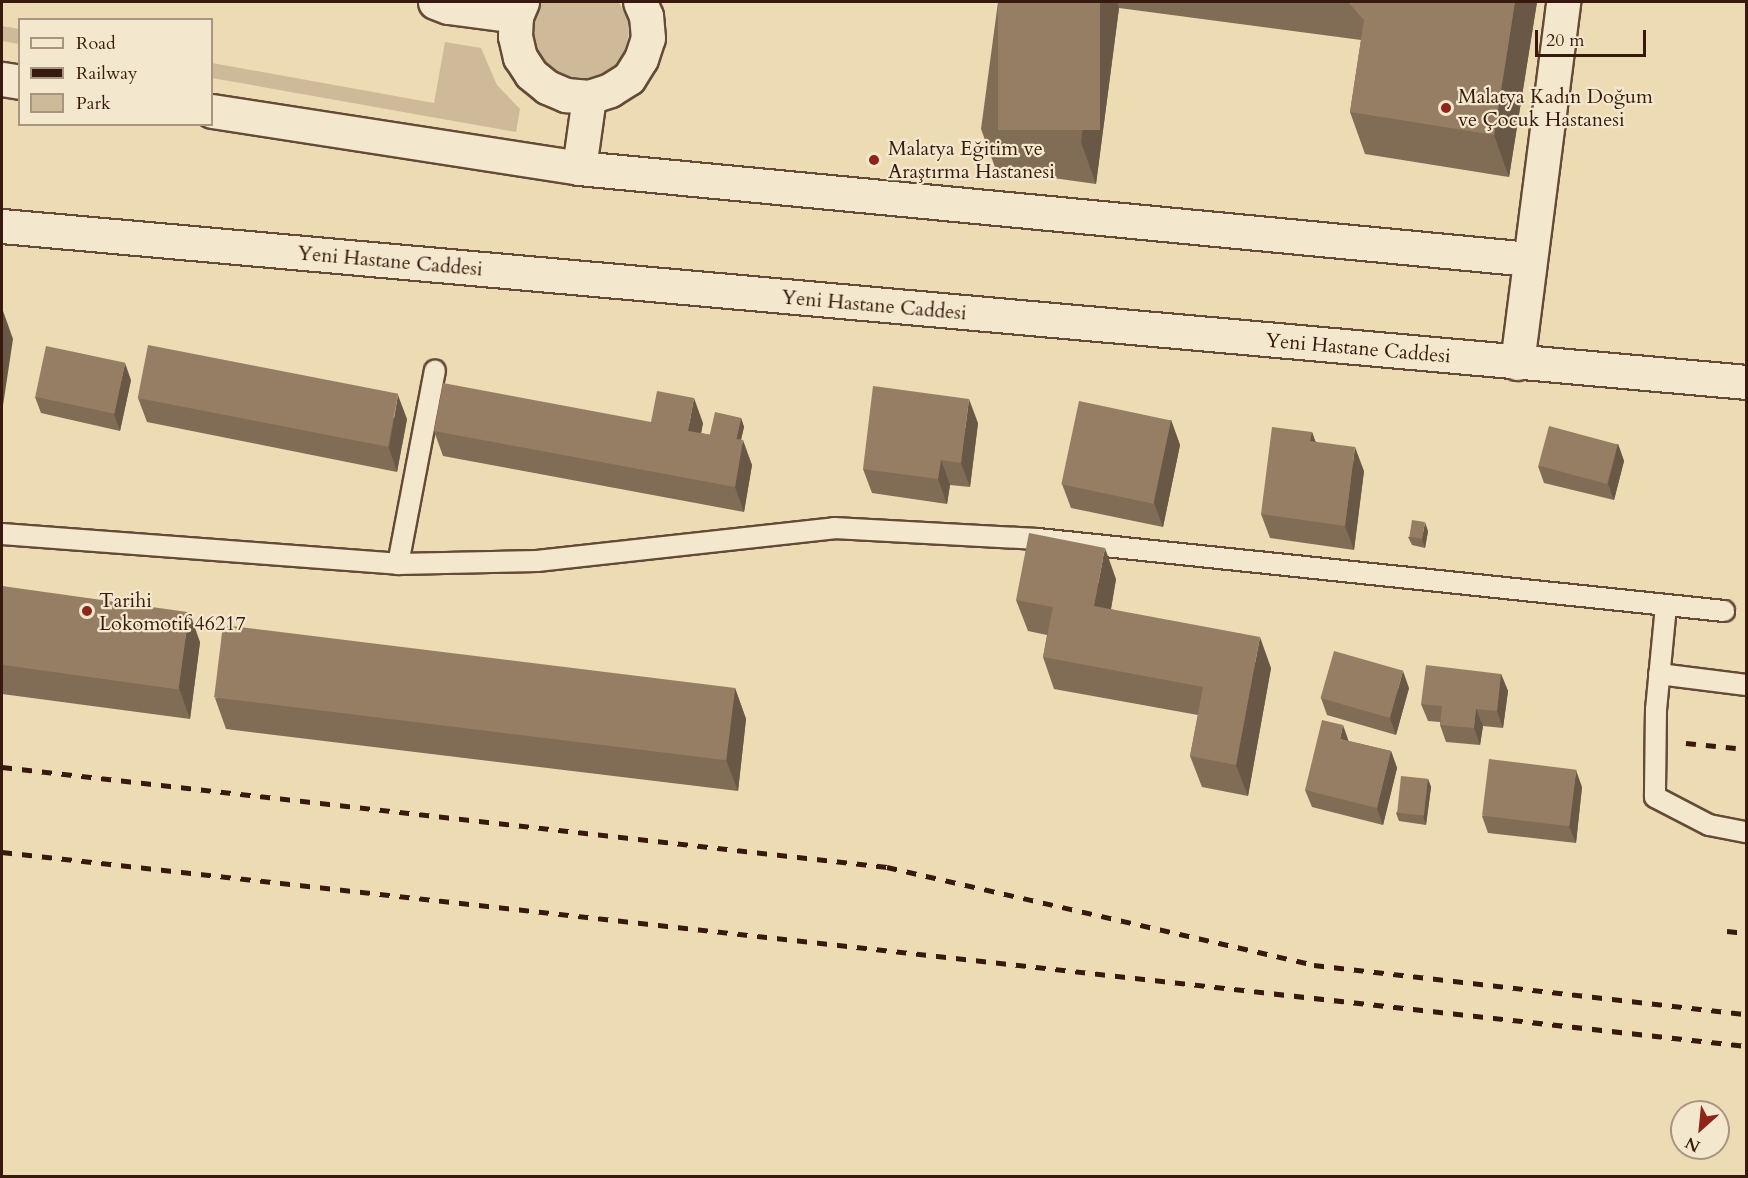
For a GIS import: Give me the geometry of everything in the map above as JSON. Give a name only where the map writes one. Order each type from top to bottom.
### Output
[{"type":"street","points":[[435,2],[448,7],[519,9],[515,36],[520,57],[531,74],[556,91],[589,97],[610,90],[628,78],[641,59],[648,38],[646,16],[640,2]]},
{"type":"street","points":[[1517,363],[1563,2]]},
{"type":"street","points":[[2,79],[18,82]]},
{"type":"street","points":[[579,168],[589,97]]},
{"type":"street","points":[[213,111],[579,168],[1530,259]]},
{"type":"street","name":"Yeni Hastane Caddesi","points":[[2,226],[1746,382]]},
{"type":"lane","points":[[398,564],[435,370]]},
{"type":"lane","points":[[2,534],[398,564],[537,561],[834,528],[1038,538],[1724,611]]},
{"type":"lane","points":[[1666,606],[1656,710],[1655,797],[1709,825],[1746,832]]},
{"type":"lane","points":[[1659,674],[1746,685]]},
{"type":"green space","points":[[534,2],[619,2],[628,22],[629,33],[624,54],[610,71],[591,81],[570,82],[533,60],[530,9]]},
{"type":"green space","points":[[2,26],[18,29],[18,44],[2,41]]},
{"type":"green space","points":[[445,42],[481,48],[497,85],[520,109],[516,132],[213,78],[213,63],[434,103]]},
{"type":"building","points":[[998,2],[1100,2],[1100,130],[998,130]]},
{"type":"building","points":[[1348,2],[1515,2],[1494,135],[1350,112],[1364,20]]},
{"type":"building","points":[[148,345],[398,394],[388,447],[138,398]]},
{"type":"building","points":[[46,346],[125,363],[114,414],[35,397]]},
{"type":"building","points":[[443,383],[651,422],[657,391],[694,398],[688,431],[743,440],[735,487],[434,431]]},
{"type":"building","points":[[873,386],[969,399],[961,463],[941,460],[938,479],[863,469]]},
{"type":"building","points":[[1079,401],[1171,421],[1153,504],[1061,484]]},
{"type":"building","points":[[715,412],[741,418],[736,441],[710,435]]},
{"type":"building","points":[[1549,426],[1618,444],[1607,484],[1538,466]]},
{"type":"building","points":[[1272,427],[1312,432],[1310,441],[1355,447],[1345,526],[1261,514]]},
{"type":"building","points":[[1412,520],[1425,522],[1422,539],[1409,537]]},
{"type":"building","points":[[1029,533],[1105,548],[1094,606],[1260,637],[1236,765],[1190,756],[1203,687],[1043,657],[1053,607],[1016,600]]},
{"type":"building","points":[[2,586],[189,612],[178,690],[2,665]]},
{"type":"building","points":[[223,625],[735,688],[726,760],[214,697]]},
{"type":"building","points":[[1334,651],[1403,671],[1390,718],[1320,698]]},
{"type":"building","points":[[1426,665],[1501,674],[1497,711],[1476,709],[1474,728],[1440,725],[1442,706],[1421,704]]},
{"type":"building","points":[[1322,720],[1343,725],[1340,739],[1391,751],[1377,808],[1305,790]]},
{"type":"building","points":[[1489,759],[1576,770],[1569,826],[1482,816]]},
{"type":"building","points":[[1401,776],[1428,779],[1424,816],[1397,813]]},
{"type":"railway","points":[[1686,743],[1746,749]]},
{"type":"railway","points":[[2,767],[887,867],[1314,965],[1746,1014]]},
{"type":"railway","points":[[2,852],[1746,1046]]},
{"type":"railway","points":[[1727,931],[1746,933]]},
{"type":"place","name":"Malatya Kadın Doğum ve Çocuk Hastanesi","points":[[1446,108]]},
{"type":"place","name":"Malatya Eğitim ve Araştırma Hastanesi","points":[[874,160]]},
{"type":"place","name":"Tarihi Lokomotif 46217","points":[[87,611]]}]
